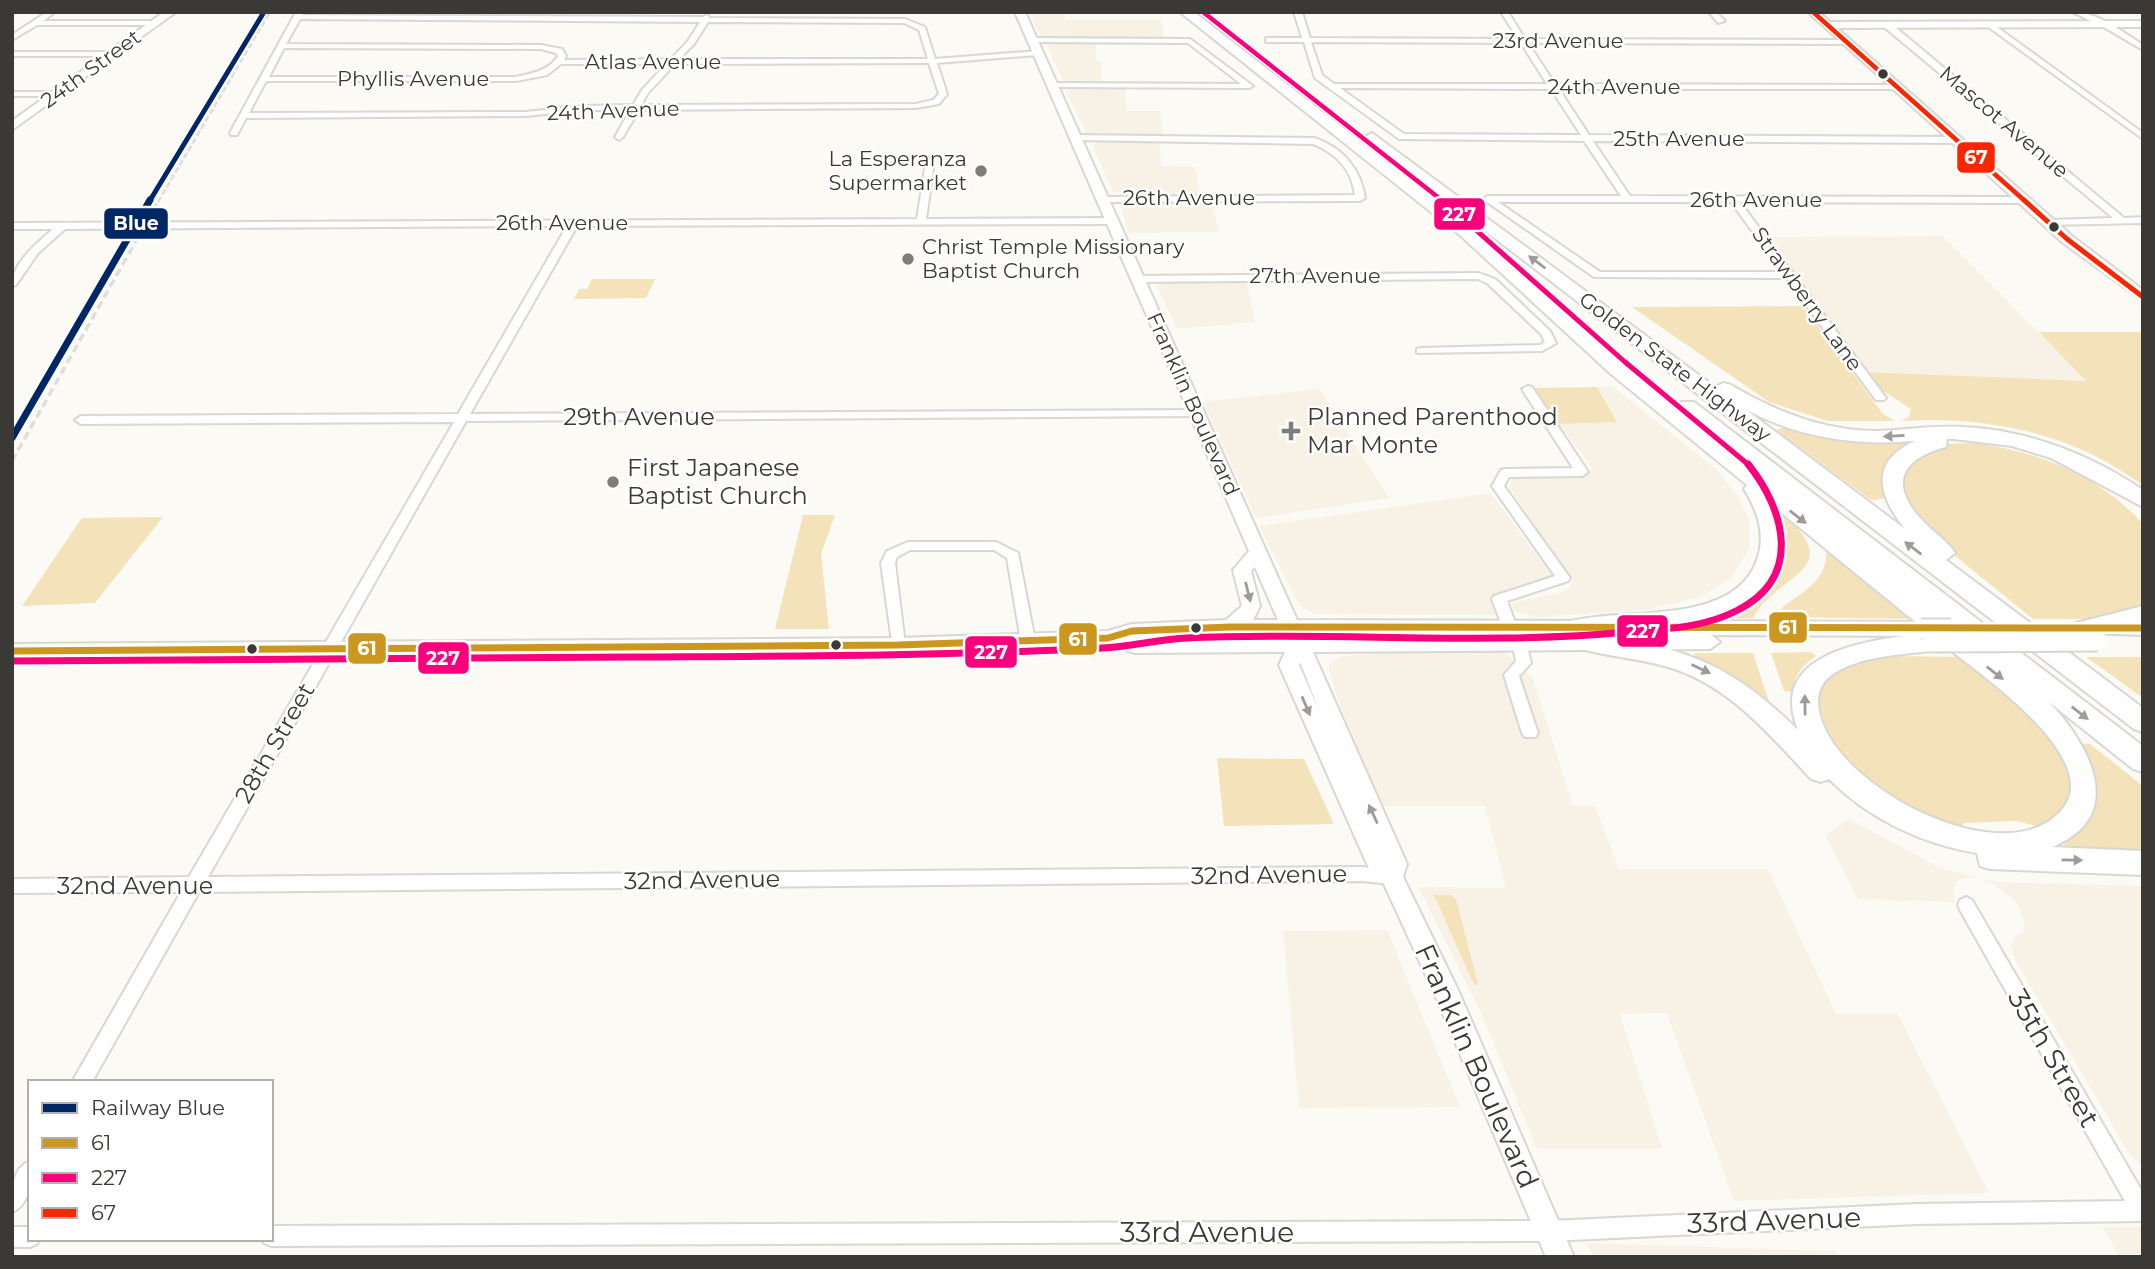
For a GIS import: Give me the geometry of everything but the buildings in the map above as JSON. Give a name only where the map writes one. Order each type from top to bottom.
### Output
[{"type":"highway","name":"Golden State Highway","points":[[1186,12],[2143,761]]},
{"type":"highway","name":"Golden State Highway","points":[[1207,12],[2143,722]]},
{"type":"highway","points":[[1467,233],[1618,370],[1744,474],[2039,708],[2066,739],[2082,771],[2083,800],[2069,825],[2041,840],[2028,842],[2001,844],[1954,837],[1907,820],[1869,798],[1837,771],[1815,743],[1805,716],[1805,691],[1817,672],[1837,658],[1926,635]]},
{"type":"highway","points":[[1574,290],[1745,402],[1774,416],[1841,435],[1874,437],[1963,432],[2000,437],[2039,446],[2079,461],[2115,480],[2143,500]]},
{"type":"highway","points":[[2007,618],[1980,581],[1913,526],[1899,506],[1891,485],[1895,466],[1909,452],[1931,443],[1959,439],[1992,442],[2033,451],[2069,464],[2104,482],[2143,513]]},
{"type":"highway","points":[[1582,635],[1711,611],[1739,598],[1759,580],[1771,559],[1774,536],[1769,515],[1744,474]]},
{"type":"highway","points":[[2092,635],[2143,615]]},
{"type":"highway","points":[[1582,635],[1658,654],[1723,680],[1751,700],[1833,784],[1874,815],[1923,839],[1974,855],[2143,863]]},
{"type":"highway","points":[[2119,704],[2143,716]]},
{"type":"main road","name":"24th Street","points":[[12,127],[171,12]]},
{"type":"main road","name":"Franklin Boulevard","points":[[1020,12],[1258,552],[1310,663],[1332,722],[1396,864],[1392,877]]},
{"type":"main road","points":[[1813,12],[2049,223],[2143,297]]},
{"type":"main road","points":[[1828,25],[2143,24]]},
{"type":"main road","points":[[1230,627],[1248,614],[1251,606],[1242,570],[1258,552]]},
{"type":"main road","points":[[12,651],[898,645],[1108,638],[1132,631],[1230,627],[1353,643],[1514,635]]},
{"type":"main road","points":[[1108,638],[1135,646],[1295,635],[2092,635],[2143,628]]},
{"type":"main road","name":"Franklin Boulevard","points":[[1295,635],[1289,665],[1334,771],[1379,866],[1392,877],[1449,998],[1560,1257]]},
{"type":"main road","points":[[2092,635],[2143,642]]},
{"type":"main road","points":[[1332,722],[1336,708],[1325,668],[1326,659],[1353,643]]},
{"type":"street","points":[[12,38],[52,12]]},
{"type":"street","points":[[619,137],[652,83],[673,62],[709,12]]},
{"type":"street","points":[[1298,12],[1318,76],[1330,86]]},
{"type":"street","points":[[1504,12],[1626,199]]},
{"type":"street","points":[[1712,12],[1721,22]]},
{"type":"street","points":[[2075,12],[2105,24],[2143,48]]},
{"type":"street","points":[[234,133],[298,15],[597,17],[632,21],[905,21],[922,29],[933,61]]},
{"type":"street","points":[[35,23],[156,23]]},
{"type":"street","name":"Mascot Avenue","points":[[1886,24],[2121,220]]},
{"type":"street","points":[[1990,24],[2143,137]]},
{"type":"street","name":"23rd Avenue","points":[[1269,40],[1846,42]]},
{"type":"street","points":[[1035,46],[1190,41],[1249,86],[1052,85]]},
{"type":"street","name":"Atlas Avenue","points":[[281,46],[541,47],[561,53],[559,62],[673,62],[933,61],[1035,46]]},
{"type":"street","points":[[12,54],[114,54]]},
{"type":"street","name":"24th Avenue","points":[[243,116],[526,114],[573,108],[925,105],[939,99],[943,94],[933,61]]},
{"type":"street","name":"Phyllis Avenue","points":[[263,79],[516,79],[544,73],[559,62]]},
{"type":"street","name":"24th Avenue","points":[[1330,86],[1897,87]]},
{"type":"street","name":"25th Avenue","points":[[1330,86],[1402,137],[1956,140]]},
{"type":"street","points":[[12,94],[57,94]]},
{"type":"street","name":"26th Avenue","points":[[1075,138],[1314,141],[1329,148],[1350,167],[1360,187],[1360,198],[1103,199]]},
{"type":"street","points":[[920,223],[930,162]]},
{"type":"street","name":"26th Avenue","points":[[1789,275],[1598,275],[1488,199],[2024,200]]},
{"type":"street","name":"Strawberry Lane","points":[[1734,200],[1880,398]]},
{"type":"street","points":[[2049,223],[2143,220]]},
{"type":"street","name":"26th Avenue","points":[[12,226],[1112,221]]},
{"type":"street","name":"28th Street","points":[[82,1080],[574,223]]},
{"type":"street","points":[[12,283],[35,251],[63,225]]},
{"type":"street","name":"27th Avenue","points":[[1137,279],[1467,275],[1491,282],[1546,333],[1551,342],[1542,348],[1422,351]]},
{"type":"street","points":[[1528,389],[1582,472],[1505,473],[1499,486],[1563,578],[1499,599],[1524,663],[1511,674],[1530,733]]},
{"type":"street","name":"29th Avenue","points":[[81,419],[1197,414]]},
{"type":"street","points":[[898,645],[888,563],[892,554],[908,546],[996,546],[1010,551],[1028,641]]},
{"type":"street","name":"32nd Avenue","points":[[12,886],[1349,874],[1392,877]]},
{"type":"street","name":"35th Street","points":[[1966,905],[2142,1211]]},
{"type":"street","points":[[12,1202],[28,1174]]},
{"type":"street","name":"33rd Avenue","points":[[273,1236],[1549,1231],[1917,1214],[2142,1211]]},
{"type":"shaded area","points":[[1030,12],[1065,12],[1065,20],[1161,20],[1164,38],[1047,38],[1040,36]]},
{"type":"shaded area","points":[[1057,42],[1095,42],[1096,61],[1101,62],[1101,84],[1064,82],[1047,46]]},
{"type":"shaded area","points":[[1074,88],[1125,88],[1127,111],[1160,111],[1163,135],[1087,134],[1066,92]]},
{"type":"shaded area","points":[[1100,141],[1159,141],[1161,166],[1195,167],[1200,195],[1113,192],[1093,146]]},
{"type":"shaded area","points":[[1213,202],[1218,232],[1128,233],[1121,206],[1131,203]]},
{"type":"shaded area","points":[[1943,236],[2087,381],[1866,372],[1770,237]]},
{"type":"shaded area","points":[[592,279],[655,279],[646,298],[574,299],[579,289],[587,289]]},
{"type":"shaded area","points":[[1162,282],[1247,283],[1255,322],[1177,329],[1157,287]]},
{"type":"shaded area","points":[[1803,306],[1883,414],[1895,421],[1828,421],[1769,402],[1632,307]]},
{"type":"shaded area","points":[[2039,332],[2143,332],[2143,485],[2111,464],[2046,436],[1974,422],[1901,421],[1909,417],[1911,409],[1879,388],[1866,372],[2086,381]]},
{"type":"shaded area","points":[[1612,386],[1715,468],[1737,495],[1749,521],[1749,549],[1731,578],[1701,597],[1645,610],[1536,617],[1513,611],[1512,603],[1567,591],[1573,581],[1509,487],[1511,479],[1582,477],[1592,468],[1559,424],[1617,422],[1597,387]]},
{"type":"shaded area","points":[[1597,387],[1617,422],[1559,424],[1534,388]]},
{"type":"shaded area","points":[[1320,389],[1389,498],[1256,518],[1203,402]]},
{"type":"shaded area","points":[[1789,426],[1902,438],[1909,445],[1888,498],[1871,500],[1776,430]]},
{"type":"shaded area","points":[[1974,443],[2022,452],[2066,468],[2107,492],[2143,524],[2142,606],[2121,613],[2084,619],[2033,619],[1928,534],[1901,498],[1901,466],[1946,444]]},
{"type":"shaded area","points":[[1491,493],[1553,578],[1496,596],[1500,615],[1314,614],[1299,605],[1259,526]]},
{"type":"shaded area","points":[[1778,510],[1799,530],[1809,546],[1809,559],[1803,569],[1765,602],[1753,618],[1698,620],[1751,595]]},
{"type":"shaded area","points":[[803,515],[835,515],[821,554],[829,629],[775,629]]},
{"type":"shaded area","points":[[163,517],[95,603],[22,606],[82,518]]},
{"type":"shaded area","points":[[1826,552],[1917,619],[1772,617],[1815,582],[1825,564]]},
{"type":"shaded area","points":[[1437,650],[1503,650],[1533,679],[1573,806],[1595,806],[1619,869],[1768,869],[1836,1014],[1898,1014],[1989,1193],[1734,1201],[1667,1013],[1620,1014],[1662,1149],[1537,1149],[1481,1013],[1419,887],[1506,888],[1485,806],[1381,806],[1338,700],[1329,669],[1329,664],[1341,656]]},
{"type":"shaded area","points":[[1811,652],[1816,656],[1800,671],[1792,692],[1784,691],[1771,653]]},
{"type":"shaded area","points":[[1694,653],[1753,653],[1770,705],[1698,661]]},
{"type":"shaded area","points":[[1887,656],[1964,657],[2040,720],[2066,761],[2071,783],[2066,801],[2055,818],[2041,827],[2016,821],[1964,823],[1956,832],[1844,771],[1814,699],[1819,687],[1833,671],[1852,663]]},
{"type":"shaded area","points":[[2086,657],[2143,657],[2143,698]]},
{"type":"shaded area","points":[[2074,743],[2090,744],[2143,786],[2143,855],[2069,851],[2060,838],[2076,827]]},
{"type":"shaded area","points":[[1217,758],[1304,759],[1334,824],[1224,826]]},
{"type":"shaded area","points":[[1850,819],[1938,867],[1977,878],[1964,878],[1956,882],[1953,890],[1955,902],[1858,899],[1825,835]]},
{"type":"shaded area","points":[[1977,878],[1997,882],[2143,886],[2143,1167],[2130,1155],[2015,960],[2011,946],[2015,937],[2023,932],[2025,922],[2016,902],[1995,885]]},
{"type":"shaded area","points":[[1434,895],[1451,895],[1456,899],[1478,984],[1474,985]]},
{"type":"shaded area","points":[[1387,930],[1460,1107],[1299,1108],[1283,931]]},
{"type":"shaded area","points":[[2102,1227],[2143,1227],[2143,1257],[2120,1257]]},
{"type":"shaded area","points":[[1587,1243],[1835,1251],[1838,1257],[1593,1257]]},
{"type":"railway","points":[[158,202],[270,12]]},
{"type":"railway","points":[[12,461],[159,200]]},
{"type":"rail line","name":"Blue","points":[[12,438],[135,225],[264,12]]},
{"type":"transit line","name":"227","points":[[12,661],[898,655],[1108,648],[1184,638],[1576,637],[1695,626],[1739,610],[1760,595],[1775,575],[1781,556],[1782,535],[1777,511],[1751,467],[1625,362],[1473,225],[1203,12]]},
{"type":"transit line","name":"67","points":[[1813,12],[2067,239],[2143,297]]},
{"type":"transit line","name":"61","points":[[12,651],[898,645],[1108,638],[1132,631],[1230,627],[2143,628]]},
{"type":"place","name":"La Esperanza Supermarket","points":[[981,171]]},
{"type":"place","name":"Christ Temple Missionary Baptist Church","points":[[908,259]]},
{"type":"place","name":"Planned Parenthood Mar Monte","points":[[1291,431]]},
{"type":"place","name":"First Japanese Baptist Church","points":[[613,482]]}]
